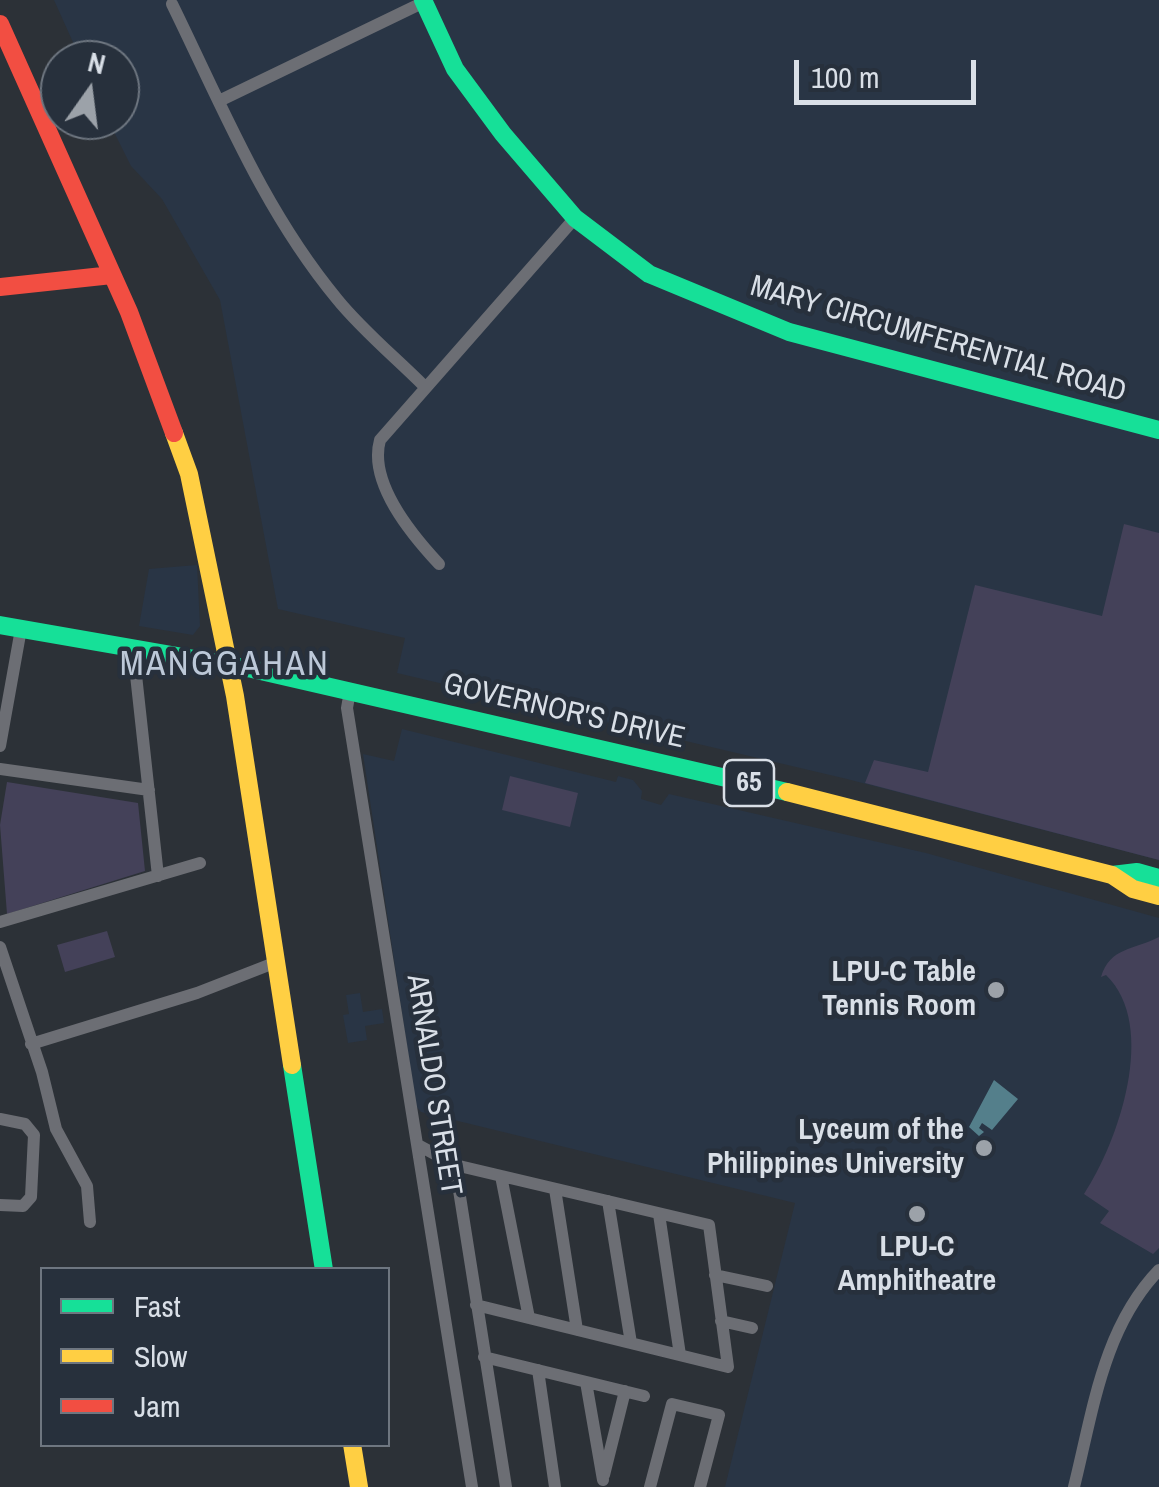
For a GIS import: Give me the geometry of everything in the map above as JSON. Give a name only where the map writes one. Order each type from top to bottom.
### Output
[{"type":"main road","name":"MARY CIRCUMFERENTIAL ROAD","points":[[423,1],[455,70],[575,218],[649,274],[789,332],[942,376],[1159,430]]},
{"type":"main road","points":[[0,24],[112,275],[189,474],[228,665],[324,1267]]},
{"type":"main road","points":[[0,287],[112,275]]},
{"type":"main road","name":"GOVERNOR'S DRIVE","points":[[0,625],[350,691],[840,805],[1112,875],[1132,889],[1159,896]]},
{"type":"main road","name":"GOVERNOR'S DRIVE","points":[[1112,875],[1137,872],[1159,878]]},
{"type":"main road","points":[[352,1447],[359,1487]]},
{"type":"street","points":[[219,101],[423,1]]},
{"type":"street","points":[[172,4],[246,164],[299,248],[337,300],[424,386]]},
{"type":"street","points":[[439,564],[405,524],[377,452],[380,440],[575,218]]},
{"type":"street","points":[[0,746],[22,629]]},
{"type":"street","points":[[138,649],[134,666],[158,876]]},
{"type":"street","name":"ARNALDO STREET","points":[[350,691],[347,708],[472,1487]]},
{"type":"street","points":[[0,769],[149,790]]},
{"type":"street","points":[[0,922],[200,863]]},
{"type":"street","points":[[0,947],[56,1129],[88,1186],[90,1222]]},
{"type":"street","points":[[31,1044],[180,999],[274,963]]},
{"type":"street","points":[[0,1120],[25,1124],[34,1135],[31,1198],[23,1206],[0,1206]]},
{"type":"street","points":[[418,1145],[456,1164],[708,1225],[728,1367],[476,1305]]},
{"type":"street","points":[[456,1164],[506,1487]]},
{"type":"street","points":[[501,1176],[529,1318]]},
{"type":"street","points":[[555,1189],[577,1330]]},
{"type":"street","points":[[608,1201],[631,1343]]},
{"type":"street","points":[[659,1214],[680,1355]]},
{"type":"street","points":[[1074,1487],[1112,1341],[1128,1305],[1159,1270]]},
{"type":"street","points":[[715,1275],[767,1286]]},
{"type":"street","points":[[722,1321],[752,1328]]},
{"type":"street","points":[[484,1357],[644,1396]]},
{"type":"street","points":[[538,1370],[555,1487]]},
{"type":"street","points":[[586,1382],[602,1483]]},
{"type":"street","points":[[602,1483],[625,1391]]},
{"type":"street","points":[[650,1487],[672,1404],[719,1415],[700,1487]]},
{"type":"shaded area","points":[[54,0],[1159,0],[1159,860],[847,779],[397,673],[405,638],[278,609],[220,300],[162,199],[131,166],[118,140],[140,140],[140,40],[72,40]]},
{"type":"shaded area","points":[[1124,524],[1159,533],[1159,860],[865,783],[874,760],[928,772],[975,585],[1102,616]]},
{"type":"shaded area","points":[[197,565],[200,626],[193,635],[139,626],[149,569]]},
{"type":"shaded area","points":[[402,729],[616,782],[618,776],[633,780],[642,791],[641,799],[661,805],[669,794],[926,853],[1159,918],[1159,1487],[725,1487],[795,1203],[421,1112],[416,1106],[363,754],[394,761]]},
{"type":"shaded area","points":[[510,776],[578,793],[570,827],[502,810]]},
{"type":"shaded area","points":[[7,782],[138,803],[145,871],[7,914],[0,825]]},
{"type":"shaded area","points":[[107,931],[115,957],[65,972],[57,945]]},
{"type":"shaded area","points":[[1159,937],[1159,1248],[1153,1254],[1100,1223],[1109,1211],[1084,1194],[1120,1116],[1131,1053],[1130,1024],[1122,997],[1106,975],[1101,977],[1117,955]]},
{"type":"shaded area","points":[[360,993],[363,1012],[382,1009],[384,1023],[365,1026],[367,1040],[348,1043],[343,1015],[349,1014],[346,995]]},
{"type":"shaded area","points":[[994,1080],[1018,1099],[992,1130],[982,1123],[979,1128],[984,1132],[979,1136],[969,1127]]},
{"type":"traffic: fast","points":[[423,0],[455,69],[503,134],[575,218],[649,274],[789,332],[1159,430]]},
{"type":"traffic: fast","points":[[0,625],[252,669],[787,792]]},
{"type":"traffic: fast","points":[[1112,875],[1137,872],[1159,878]]},
{"type":"traffic: fast","points":[[292,1065],[324,1267]]},
{"type":"traffic: slow","points":[[174,433],[189,474],[235,696],[292,1065]]},
{"type":"traffic: slow","points":[[787,792],[1112,875],[1133,889],[1159,896]]},
{"type":"traffic: slow","points":[[352,1447],[359,1487]]},
{"type":"traffic: jam","points":[[0,24],[129,312],[174,433]]},
{"type":"traffic: jam","points":[[0,287],[112,275]]},
{"type":"place","name":"LPU-C Table Tennis Room","points":[[996,990]]},
{"type":"place","name":"Lyceum of the Philippines University","points":[[984,1148]]},
{"type":"place","name":"LPU-C Amphitheatre","points":[[917,1214]]},
{"type":"district","name":"MANGGAHAN","points":[[225,666]]}]
